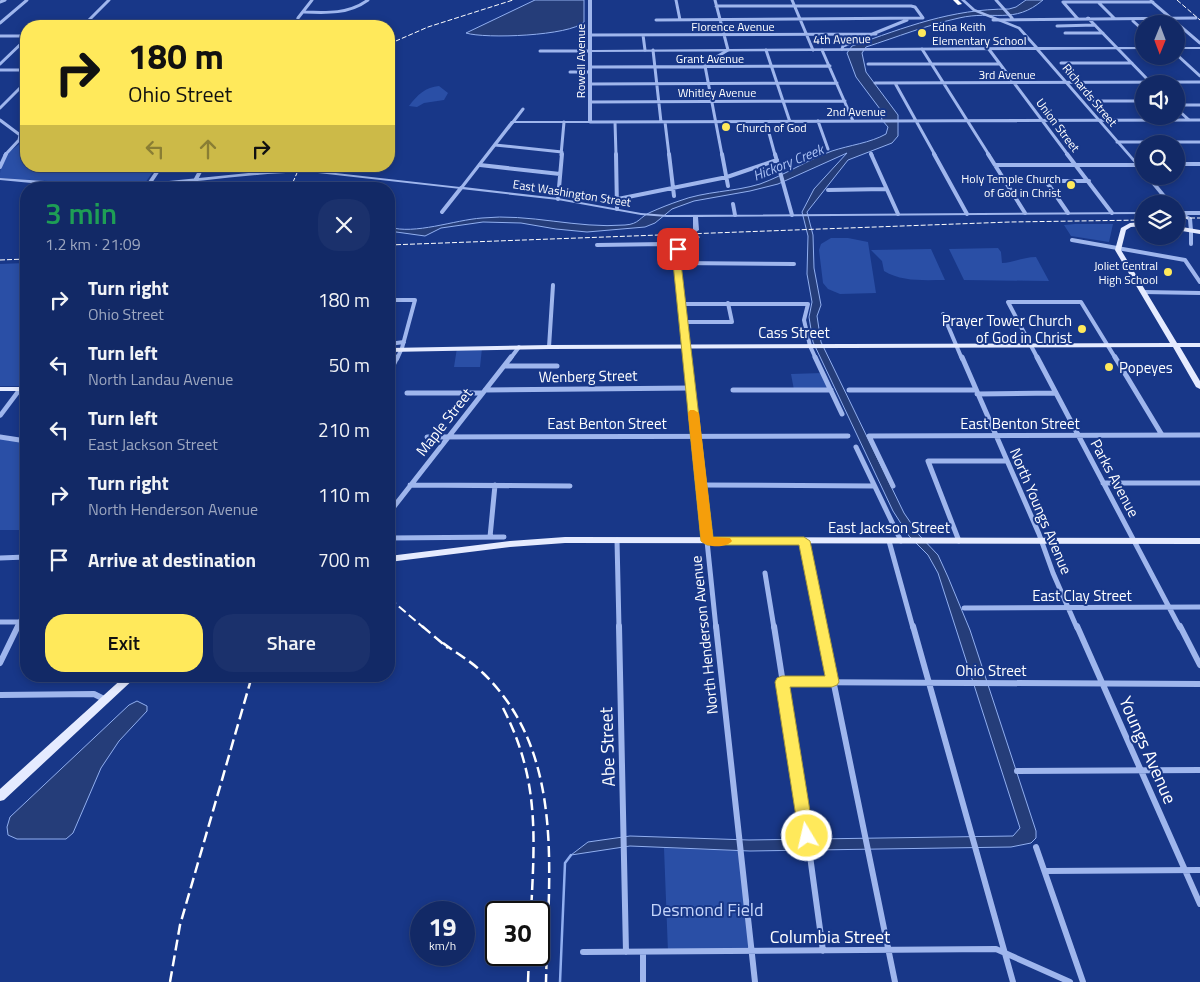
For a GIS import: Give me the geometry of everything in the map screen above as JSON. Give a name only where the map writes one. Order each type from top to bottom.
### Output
[{"type":"main road","points":[[1191,222],[1200,231]]},
{"type":"main road","points":[[1135,225],[1123,229],[1118,248],[1119,253],[1200,387]]},
{"type":"main road","points":[[1185,229],[1200,231]]},
{"type":"main road","name":"Cass Street","points":[[395,348],[401,346],[1200,345]]},
{"type":"main road","points":[[0,389],[20,389]]},
{"type":"main road","name":"East Jackson Street","points":[[395,557],[565,540],[1200,541]]},
{"type":"main road","points":[[0,796],[126,682]]},
{"type":"street","points":[[0,2],[5,0]]},
{"type":"street","points":[[0,23],[27,0]]},
{"type":"street","points":[[89,20],[109,0]]},
{"type":"street","points":[[298,20],[312,0]]},
{"type":"street","points":[[304,12],[348,10],[358,7],[368,0]]},
{"type":"street","name":"Rowell Avenue","points":[[590,0],[590,122]]},
{"type":"street","points":[[676,0],[680,20]]},
{"type":"street","points":[[715,0],[728,50],[705,64],[705,66],[728,186]]},
{"type":"street","points":[[792,0],[813,50]]},
{"type":"street","points":[[996,0],[1011,17]]},
{"type":"street","name":"Richards Street","points":[[961,1],[971,10],[1021,29],[1135,163]]},
{"type":"street","points":[[1062,1],[1099,3],[1152,1],[1168,15]]},
{"type":"street","points":[[1062,1],[1077,18]]},
{"type":"street","points":[[1099,3],[1115,18]]},
{"type":"street","points":[[656,20],[922,19],[913,6],[716,6]]},
{"type":"street","points":[[995,19],[1011,17],[1135,18]]},
{"type":"street","points":[[1088,18],[1143,75]]},
{"type":"street","points":[[1185,18],[1196,18]]},
{"type":"street","points":[[842,49],[843,46],[909,19]]},
{"type":"street","points":[[1057,26],[1095,26]]},
{"type":"street","points":[[1185,30],[1200,43]]},
{"type":"street","points":[[1065,33],[1102,33]]},
{"type":"street","name":"Florence Avenue","points":[[590,35],[876,34]]},
{"type":"street","points":[[642,35],[645,50]]},
{"type":"street","points":[[0,36],[20,38]]},
{"type":"street","points":[[0,64],[20,44]]},
{"type":"street","name":"Union Street","points":[[988,48],[1112,213]]},
{"type":"street","name":"4th Avenue","points":[[540,51],[1135,48]]},
{"type":"street","points":[[1185,48],[1200,48]]},
{"type":"street","points":[[922,49],[1025,214]]},
{"type":"street","points":[[653,50],[674,196]]},
{"type":"street","points":[[766,50],[790,122]]},
{"type":"street","points":[[822,50],[853,121]]},
{"type":"street","points":[[1185,62],[1200,76]]},
{"type":"street","points":[[1061,63],[1132,63]]},
{"type":"street","points":[[868,64],[999,64]]},
{"type":"street","name":"Grant Avenue","points":[[570,72],[590,69],[655,66],[830,66]]},
{"type":"street","points":[[0,70],[20,70]]},
{"type":"street","name":"3rd Avenue","points":[[875,82],[1135,83]]},
{"type":"street","points":[[895,82],[967,214]]},
{"type":"street","name":"3rd Avenue","points":[[1185,82],[1200,82]]},
{"type":"street","points":[[590,84],[837,83]]},
{"type":"street","points":[[0,108],[20,88]]},
{"type":"street","points":[[1094,101],[1135,100]]},
{"type":"street","name":"Whitley Avenue","points":[[590,102],[845,101]]},
{"type":"street","points":[[1185,106],[1200,105]]},
{"type":"street","points":[[442,212],[523,109]]},
{"type":"street","points":[[1185,116],[1189,120]]},
{"type":"street","points":[[0,120],[20,135],[19,140],[6,153],[0,167]]},
{"type":"street","name":"2nd Avenue","points":[[513,122],[1200,120]]},
{"type":"street","points":[[818,121],[828,149]]},
{"type":"street","points":[[558,199],[564,122]]},
{"type":"street","points":[[615,122],[617,209]]},
{"type":"street","points":[[766,122],[795,215]]},
{"type":"street","points":[[1117,142],[1200,142]]},
{"type":"street","points":[[495,145],[562,152]]},
{"type":"street","points":[[871,153],[898,214]]},
{"type":"street","points":[[618,199],[726,176],[777,160]]},
{"type":"street","points":[[1185,164],[1200,164]]},
{"type":"street","points":[[480,165],[560,174]]},
{"type":"street","points":[[996,165],[1135,165]]},
{"type":"street","points":[[196,179],[200,172]]},
{"type":"street","name":"East Washington Street","points":[[168,182],[257,172],[318,172],[558,199],[641,214],[667,216],[1135,213]]},
{"type":"street","name":"East Washington Street","points":[[0,179],[45,182]]},
{"type":"street","points":[[1068,213],[1046,182],[1089,181]]},
{"type":"street","points":[[1155,185],[1163,195]]},
{"type":"street","points":[[828,190],[886,189]]},
{"type":"street","points":[[733,204],[735,215]]},
{"type":"street","points":[[1185,212],[1200,213]]},
{"type":"street","points":[[695,216],[696,230]]},
{"type":"street","points":[[1185,218],[1191,222],[1191,244]]},
{"type":"street","points":[[597,245],[665,244],[678,249],[693,242],[697,237]]},
{"type":"street","points":[[1072,240],[1185,260],[1200,282]]},
{"type":"street","name":"North Henderson Avenue","points":[[678,249],[677,263],[756,982]]},
{"type":"street","points":[[677,263],[794,264]]},
{"type":"street","points":[[549,347],[553,286]]},
{"type":"street","points":[[1143,292],[1200,293]]},
{"type":"street","points":[[395,300],[415,300],[395,360]]},
{"type":"street","name":"Parks Avenue","points":[[1107,344],[1081,302],[1008,302],[1200,666]]},
{"type":"street","points":[[682,304],[804,304],[809,306],[804,320],[810,346],[842,414]]},
{"type":"street","points":[[684,322],[732,322],[728,304]]},
{"type":"street","name":"North Youngs Avenue","points":[[943,314],[1069,608]]},
{"type":"street","points":[[1107,344],[1162,435]]},
{"type":"street","points":[[395,345],[401,346]]},
{"type":"street","name":"Maple Street","points":[[395,505],[519,347]]},
{"type":"street","points":[[505,366],[557,366]]},
{"type":"street","name":"Wenberg Street","points":[[407,393],[691,388]]},
{"type":"street","points":[[733,390],[831,390]]},
{"type":"street","points":[[850,390],[1056,394]]},
{"type":"street","points":[[0,416],[20,393]]},
{"type":"street","name":"East Benton Street","points":[[893,486],[869,436],[1200,435]]},
{"type":"street","name":"East Benton Street","points":[[427,437],[848,436]]},
{"type":"street","points":[[0,437],[20,440]]},
{"type":"street","points":[[856,447],[874,486],[905,541]]},
{"type":"street","points":[[959,541],[928,461],[1006,461]]},
{"type":"street","points":[[1103,483],[1200,482]]},
{"type":"street","points":[[490,538],[495,485]]},
{"type":"street","points":[[410,486],[570,486]]},
{"type":"street","points":[[702,486],[874,486]]},
{"type":"street","points":[[395,538],[504,538]]},
{"type":"street","name":"Abe Street","points":[[617,540],[626,952]]},
{"type":"street","points":[[804,541],[895,982]]},
{"type":"street","points":[[889,541],[1013,982]]},
{"type":"street","points":[[0,558],[20,558]]},
{"type":"street","points":[[765,573],[807,836]]},
{"type":"street","name":"East Clay Street","points":[[964,608],[1200,607]]},
{"type":"street","name":"Youngs Avenue","points":[[1069,608],[1200,904]]},
{"type":"street","points":[[0,622],[20,622]]},
{"type":"street","points":[[0,663],[20,627]]},
{"type":"street","name":"Ohio Street","points":[[782,682],[1200,684]]},
{"type":"street","points":[[0,695],[94,694],[107,700]]},
{"type":"street","points":[[1017,771],[1200,770]]},
{"type":"street","points":[[1036,847],[1083,982]]},
{"type":"street","points":[[810,856],[823,951]]},
{"type":"street","points":[[1044,870],[1200,870]]},
{"type":"street","name":"Columbia Street","points":[[584,952],[996,949],[1070,982]]},
{"type":"street","points":[[643,952],[643,982]]},
{"type":"green space","points":[[439,86],[448,93],[444,100],[424,103],[417,107],[409,106],[422,92]]},
{"type":"green space","points":[[20,143],[20,172],[153,172],[146,182],[63,182],[0,178],[2,163],[11,150]]},
{"type":"green space","points":[[1113,224],[1109,242],[1071,236],[1064,225]]},
{"type":"green space","points":[[831,238],[848,238],[868,242],[876,293],[840,294],[828,289],[823,283],[819,250],[821,244]]},
{"type":"green space","points":[[998,248],[1001,252],[1002,263],[1036,257],[1049,281],[964,280],[949,249]]},
{"type":"green space","points":[[931,249],[945,280],[913,280],[891,275],[884,271],[882,261],[871,250]]},
{"type":"green space","points":[[20,263],[20,386],[0,386],[0,264]]},
{"type":"green space","points":[[457,348],[482,348],[480,367],[454,367]]},
{"type":"green space","points":[[822,373],[830,390],[794,390],[791,374]]},
{"type":"green space","points":[[0,438],[20,441],[20,530],[0,530]]},
{"type":"green space","name":"Desmond Field","points":[[664,848],[741,851],[752,951],[668,952]]},
{"type":"shaded area","points":[[535,0],[584,0],[584,22],[576,27],[527,35],[490,36],[466,33]]},
{"type":"shaded area","points":[[1026,0],[1043,0],[1032,8],[1013,15],[982,15],[959,18],[866,47],[862,53],[866,72],[898,115],[898,136],[892,143],[848,160],[807,212],[813,235],[814,268],[821,305],[817,316],[821,342],[904,513],[919,535],[938,555],[948,577],[970,630],[1036,831],[1036,838],[1031,843],[1011,847],[750,851],[630,846],[571,855],[588,842],[630,836],[749,840],[1013,836],[1020,828],[938,573],[928,555],[909,536],[893,511],[813,342],[809,317],[812,302],[807,274],[808,236],[802,212],[814,189],[847,153],[778,184],[694,201],[672,209],[655,223],[645,227],[587,232],[521,223],[483,222],[441,228],[425,236],[395,232],[395,228],[422,228],[471,219],[500,217],[589,225],[625,225],[637,222],[651,212],[689,198],[760,184],[823,155],[873,140],[886,134],[888,127],[882,120],[880,109],[856,77],[847,53],[852,46],[929,20],[968,12],[1016,7]]},
{"type":"shaded area","points":[[137,701],[147,706],[147,711],[119,741],[101,768],[73,833],[66,839],[17,839],[8,835],[7,827],[10,817],[129,705]]},
{"type":"waterway","points":[[560,982],[565,863],[571,855]]},
{"type":"railway","points":[[395,41],[428,27],[513,0]]},
{"type":"railway","points":[[1177,0],[1200,20]]},
{"type":"railway","points":[[293,182],[297,172]]},
{"type":"railway","points":[[1185,218],[1200,218]]},
{"type":"railway","points":[[395,245],[1010,222],[1135,220]]},
{"type":"railway","points":[[0,260],[20,259]]},
{"type":"railway","points":[[395,603],[424,628]]},
{"type":"railway","points":[[422,626],[448,648]]},
{"type":"railway","points":[[443,643],[483,673],[510,705],[529,741],[540,778],[547,818],[549,900],[546,982]]},
{"type":"railway","points":[[170,982],[180,925],[250,682]]},
{"type":"railway","points":[[503,708],[515,734],[529,783],[533,832],[531,901]]},
{"type":"railway","points":[[528,982],[529,966]]},
{"type":"slow traffic","points":[[694,413],[707,541],[726,541]]},
{"type":"place","name":"Edna Keith Elementary School","points":[[922,33]]},
{"type":"place","name":"Church of God","points":[[726,127]]},
{"type":"place","name":"Holy Temple Church of God in Christ","points":[[1071,185]]},
{"type":"place","name":"Joliet Central High School","points":[[1168,272]]},
{"type":"place","name":"Prayer Tower Church of God in Christ","points":[[1082,329]]},
{"type":"place","name":"Popeyes","points":[[1109,367]]},
{"type":"route","points":[[678,249],[676,253],[707,541],[804,541],[832,682],[782,682],[807,836]]},
{"type":"water label","name":"Hickory Creek","points":[[788,162]]}]
